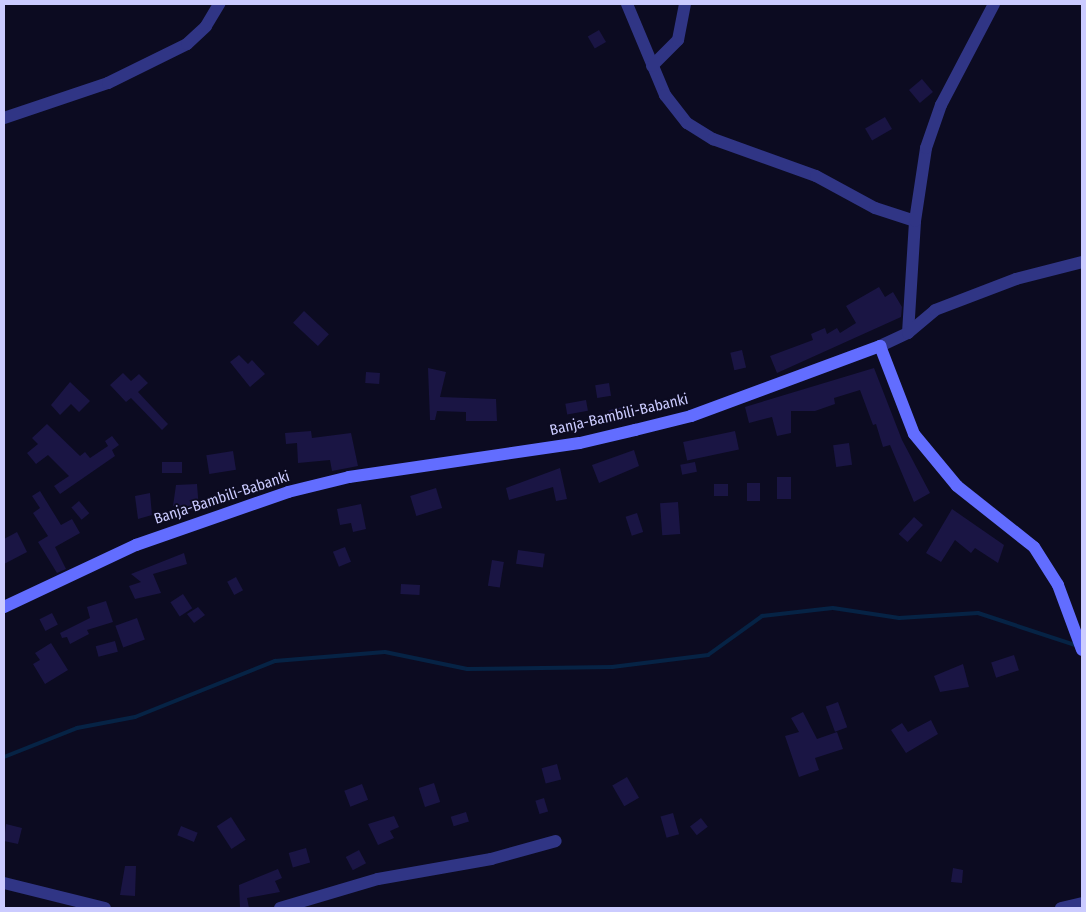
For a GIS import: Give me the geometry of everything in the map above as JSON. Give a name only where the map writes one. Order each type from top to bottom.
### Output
[{"type":"street","points":[[4,118],[108,83],[187,44],[206,26],[219,4]]},
{"type":"street","points":[[627,4],[664,95],[687,123],[713,139],[816,176],[875,208],[915,221]]},
{"type":"street","points":[[652,66],[678,40],[685,4]]},
{"type":"street","points":[[908,333],[915,221],[926,148],[941,105],[994,4]]},
{"type":"street","points":[[1082,262],[1016,279],[935,310],[908,333],[880,346],[914,434],[957,486],[1034,547],[1058,585],[1082,650]]},
{"type":"street","name":"Banja-Bambili-Babanki","points":[[4,607],[136,544],[288,492],[348,477],[580,443],[654,426],[691,416],[880,346]]},
{"type":"street","points":[[280,908],[378,879],[492,859],[556,841]]},
{"type":"street","points":[[4,883],[105,908]]},
{"type":"street","points":[[1061,908],[1082,902]]},
{"type":"building","points":[[599,30],[606,42],[595,49],[588,36]]},
{"type":"building","points":[[922,79],[933,92],[920,103],[909,90]]},
{"type":"building","points":[[885,117],[892,129],[872,141],[865,128]]},
{"type":"building","points":[[879,287],[885,297],[893,292],[902,307],[901,317],[777,373],[770,356],[813,340],[811,334],[825,328],[827,334],[837,328],[840,333],[856,323],[846,306]]},
{"type":"building","points":[[304,311],[329,334],[318,346],[293,323]]},
{"type":"building","points":[[742,350],[746,368],[734,370],[730,353]]},
{"type":"building","points":[[239,355],[248,364],[252,360],[265,374],[250,387],[230,362]]},
{"type":"building","points":[[428,368],[446,372],[440,397],[496,399],[497,421],[466,421],[466,412],[437,411],[435,420],[430,420]]},
{"type":"building","points":[[874,368],[902,440],[930,493],[914,502],[890,445],[883,447],[876,424],[873,425],[860,390],[834,398],[835,404],[815,411],[791,411],[791,433],[777,436],[772,417],[749,423],[745,407]]},
{"type":"building","points":[[366,372],[380,373],[379,384],[365,383]]},
{"type":"building","points":[[123,373],[131,381],[139,374],[148,383],[138,392],[168,424],[162,430],[131,398],[126,402],[110,385]]},
{"type":"building","points":[[70,382],[90,401],[79,412],[71,404],[60,415],[51,405]]},
{"type":"building","points":[[609,383],[611,396],[597,398],[595,385]]},
{"type":"building","points":[[586,400],[588,411],[567,414],[565,404]]},
{"type":"building","points":[[623,407],[626,420],[611,423],[608,410]]},
{"type":"building","points":[[47,424],[80,456],[85,452],[90,458],[108,446],[105,441],[112,436],[119,445],[112,450],[115,456],[60,494],[54,486],[69,476],[48,455],[36,464],[27,453],[38,444],[32,438]]},
{"type":"building","points":[[311,431],[312,438],[351,433],[358,466],[332,471],[330,460],[298,463],[297,443],[286,444],[285,433]]},
{"type":"building","points":[[735,431],[739,450],[687,461],[683,442]]},
{"type":"building","points":[[849,443],[852,465],[836,467],[833,445]]},
{"type":"building","points":[[634,450],[639,466],[599,483],[592,465]]},
{"type":"building","points":[[233,451],[236,470],[209,474],[206,455]]},
{"type":"building","points":[[162,462],[182,462],[182,473],[162,473]]},
{"type":"building","points":[[695,462],[697,472],[682,475],[680,465]]},
{"type":"building","points":[[560,468],[567,499],[556,501],[553,487],[509,500],[506,488]]},
{"type":"building","points":[[777,477],[791,477],[791,499],[777,499]]},
{"type":"building","points":[[747,483],[760,483],[760,501],[747,501]]},
{"type":"building","points":[[197,484],[199,510],[178,511],[178,505],[173,506],[176,485]]},
{"type":"building","points":[[714,484],[728,484],[728,496],[714,496]]},
{"type":"building","points":[[436,488],[442,508],[416,516],[410,496]]},
{"type":"building","points":[[40,491],[61,525],[72,519],[80,533],[55,547],[66,569],[57,573],[38,542],[48,536],[33,513],[40,508],[32,496]]},
{"type":"building","points":[[150,493],[152,515],[138,519],[135,496]]},
{"type":"building","points":[[79,501],[89,513],[82,520],[71,507]]},
{"type":"building","points":[[678,502],[680,534],[662,535],[660,503]]},
{"type":"building","points":[[361,504],[366,529],[353,532],[351,523],[340,525],[337,509]]},
{"type":"building","points":[[952,509],[1004,545],[998,563],[975,548],[971,553],[955,540],[941,562],[926,553]]},
{"type":"building","points":[[637,513],[643,532],[632,536],[626,517]]},
{"type":"building","points":[[914,517],[923,525],[908,542],[899,534]]},
{"type":"building","points":[[17,532],[27,552],[4,564],[4,539]]},
{"type":"building","points":[[345,547],[351,562],[339,567],[333,552]]},
{"type":"building","points":[[518,550],[545,554],[543,568],[516,564]]},
{"type":"building","points":[[184,553],[187,564],[153,574],[161,593],[135,599],[129,586],[141,582],[131,574]]},
{"type":"building","points":[[492,560],[504,562],[500,588],[488,586]]},
{"type":"building","points":[[236,577],[243,590],[234,595],[227,582]]},
{"type":"building","points":[[401,584],[420,585],[419,595],[400,594]]},
{"type":"building","points":[[183,594],[192,608],[180,616],[170,602]]},
{"type":"building","points":[[106,601],[113,622],[87,630],[89,634],[70,644],[67,637],[62,638],[60,633],[90,618],[87,607]]},
{"type":"building","points":[[198,607],[205,615],[194,623],[187,614]]},
{"type":"building","points":[[52,613],[58,625],[45,631],[40,619]]},
{"type":"building","points":[[137,618],[145,640],[123,647],[115,626]]},
{"type":"building","points":[[115,641],[118,652],[99,657],[96,646]]},
{"type":"building","points":[[51,643],[68,670],[45,684],[33,664],[40,660],[35,653]]},
{"type":"building","points":[[1014,655],[1019,670],[996,678],[991,662]]},
{"type":"building","points":[[963,664],[969,687],[940,692],[934,676]]},
{"type":"building","points":[[838,702],[847,727],[835,732],[826,706]]},
{"type":"building","points":[[803,712],[817,739],[837,732],[843,749],[815,758],[819,770],[799,777],[785,736],[799,732],[791,718]]},
{"type":"building","points":[[931,720],[938,734],[906,753],[891,730],[902,723],[908,732]]},
{"type":"building","points":[[557,764],[561,779],[546,784],[542,768]]},
{"type":"building","points":[[627,777],[639,798],[624,806],[612,786]]},
{"type":"building","points":[[434,783],[440,802],[425,807],[419,788]]},
{"type":"building","points":[[362,784],[368,800],[350,807],[344,791]]},
{"type":"building","points":[[544,798],[548,811],[539,814],[535,801]]},
{"type":"building","points":[[466,812],[469,822],[454,826],[451,817]]},
{"type":"building","points":[[673,813],[679,834],[667,838],[661,817]]},
{"type":"building","points":[[394,816],[399,827],[390,831],[394,838],[378,845],[368,824]]},
{"type":"building","points":[[231,817],[246,840],[231,849],[217,826]]},
{"type":"building","points":[[701,818],[708,827],[697,835],[690,827]]},
{"type":"building","points":[[6,824],[22,828],[18,844],[4,841]]},
{"type":"building","points":[[181,826],[198,833],[194,842],[177,835]]},
{"type":"building","points":[[306,848],[310,862],[293,867],[289,853]]},
{"type":"building","points":[[359,850],[366,863],[353,870],[346,857]]},
{"type":"building","points":[[125,866],[136,866],[135,896],[120,895]]},
{"type":"building","points":[[953,868],[963,870],[962,883],[951,882]]},
{"type":"building","points":[[278,869],[282,878],[275,881],[280,892],[247,898],[249,908],[240,908],[239,885]]},
{"type":"waterway","points":[[4,757],[77,728],[135,717],[275,661],[385,652],[467,669],[612,667],[708,655],[762,616],[833,608],[899,618],[978,613],[1078,646]]}]
